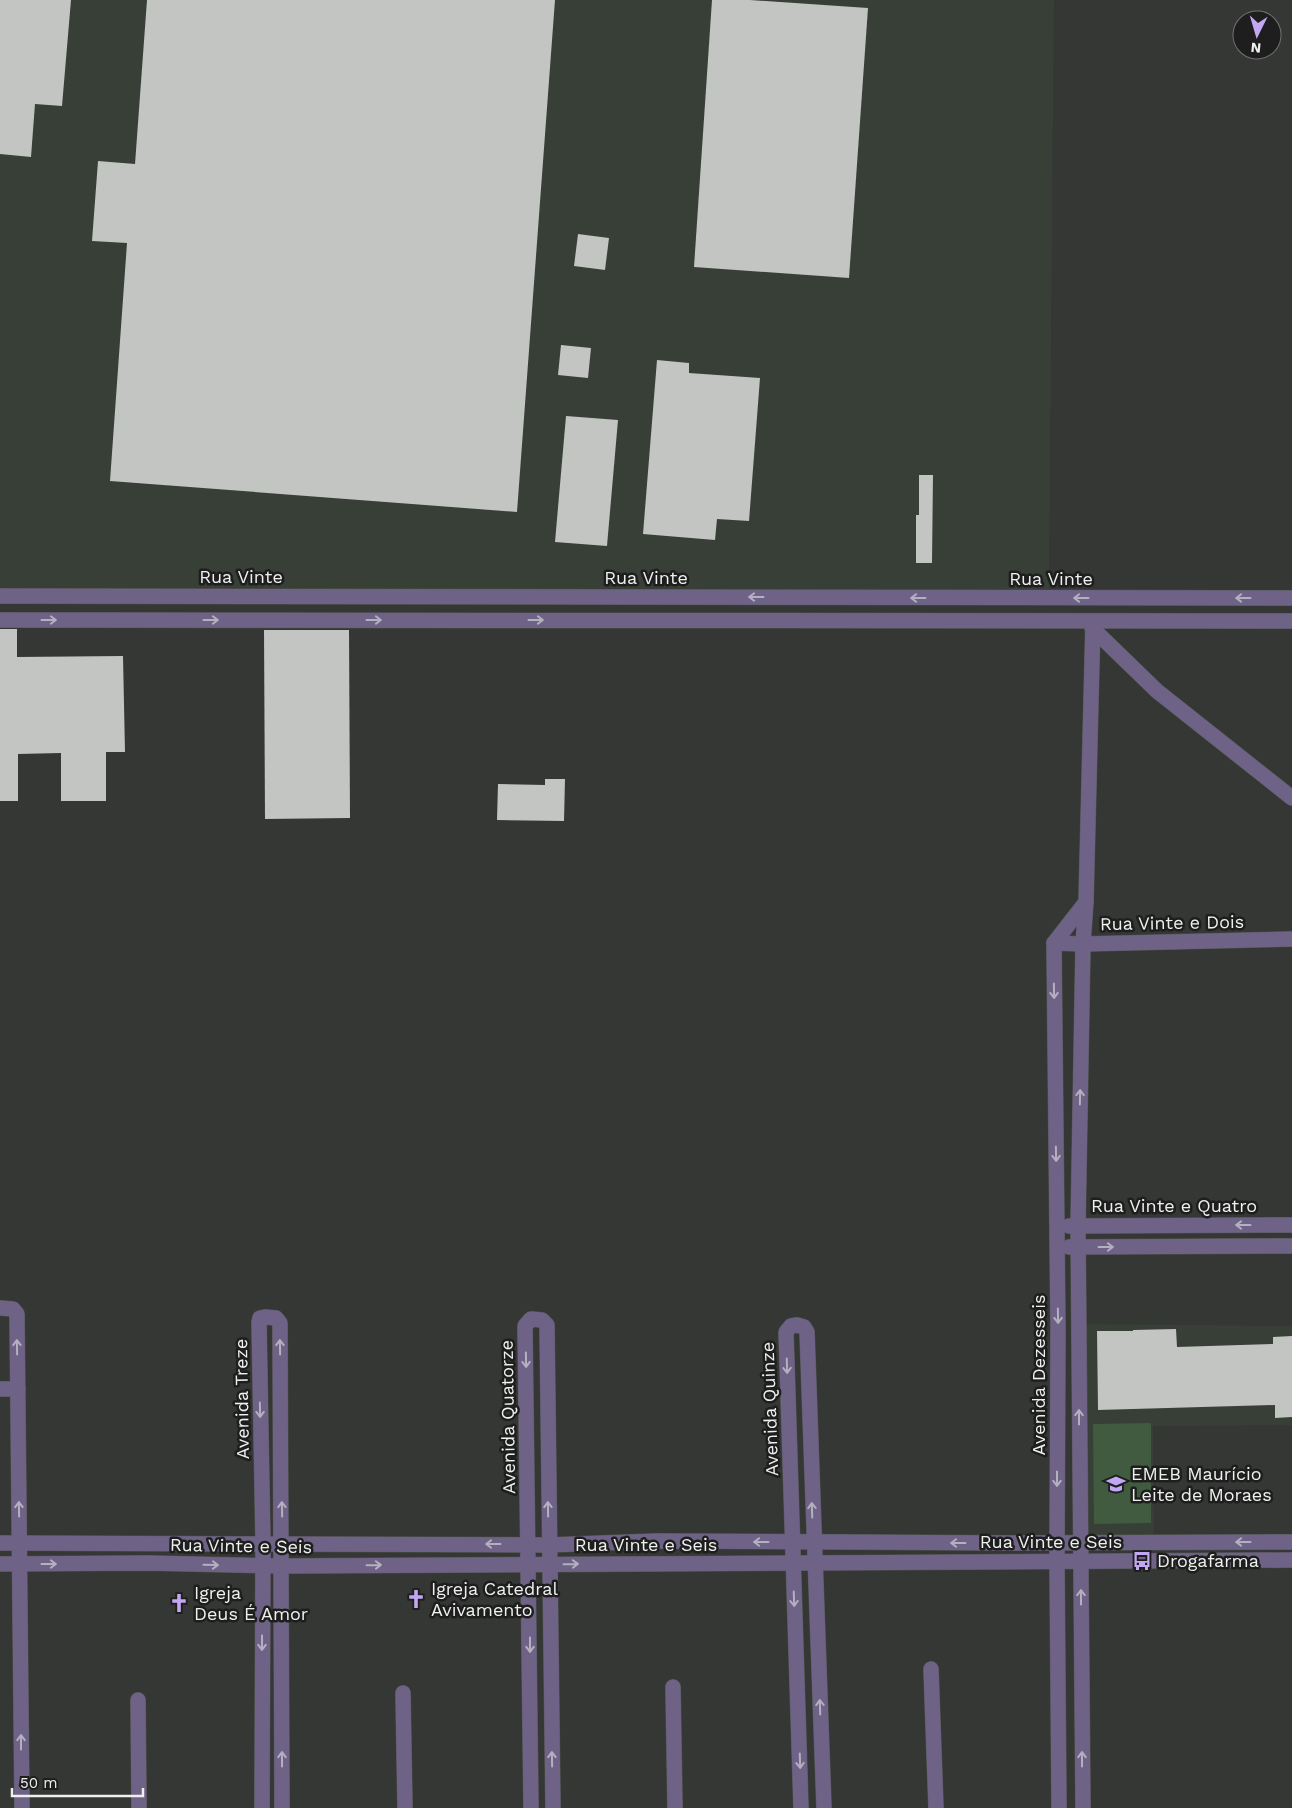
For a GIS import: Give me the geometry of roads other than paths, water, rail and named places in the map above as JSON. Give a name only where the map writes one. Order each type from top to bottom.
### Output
[{"type":"street","name":"Rua Vinte","points":[[0,596],[1292,598]]},
{"type":"street","points":[[0,620],[1092,624],[1292,621]]},
{"type":"street","points":[[1092,624],[1157,691],[1292,798]]},
{"type":"street","points":[[1082,1808],[1078,1226],[1083,944],[1086,902],[1092,624]]},
{"type":"street","points":[[1054,943],[1086,902]]},
{"type":"street","name":"Rua Vinte e Dois","points":[[1054,943],[1292,939]]},
{"type":"street","name":"Avenida Dezesseis","points":[[1054,943],[1059,1808]]},
{"type":"street","name":"Rua Vinte e Quatro","points":[[1057,1226],[1292,1225]]},
{"type":"street","points":[[1057,1247],[1292,1246]]},
{"type":"street","points":[[0,1308],[13,1309],[17,1314],[22,1808]]},
{"type":"street","name":"Avenida Treze","points":[[262,1808],[263,1543],[259,1322],[260,1318],[265,1317],[276,1318],[280,1323],[282,1808]]},
{"type":"street","name":"Avenida Quatorze","points":[[531,1808],[525,1326],[531,1319],[542,1320],[546,1325],[553,1808]]},
{"type":"street","name":"Avenida Quinze","points":[[801,1808],[786,1332],[791,1326],[798,1325],[804,1327],[807,1332],[824,1808]]},
{"type":"street","points":[[0,1389],[18,1389]]},
{"type":"street","points":[[527,1449],[548,1448]]},
{"type":"street","name":"Rua Vinte e Seis","points":[[0,1543],[549,1545],[656,1541],[1292,1542]]},
{"type":"street","points":[[80,1564],[81,1543]]},
{"type":"street","name":"Rua Vinte e Seis","points":[[0,1564],[147,1563],[282,1566],[1292,1560]]},
{"type":"street","points":[[931,1669],[936,1808]]},
{"type":"street","points":[[673,1687],[675,1808]]},
{"type":"street","points":[[403,1693],[405,1808]]},
{"type":"street","points":[[138,1700],[139,1808]]},
{"type":"place","name":"EMEB Maurício Leite de Moraes","points":[[1116,1484]]},
{"type":"place","name":"Drogafarma","points":[[1142,1561]]},
{"type":"place","name":"Igreja Catedral Avivamento","points":[[416,1599]]},
{"type":"place","name":"Igreja Deus É Amor","points":[[179,1603]]}]
